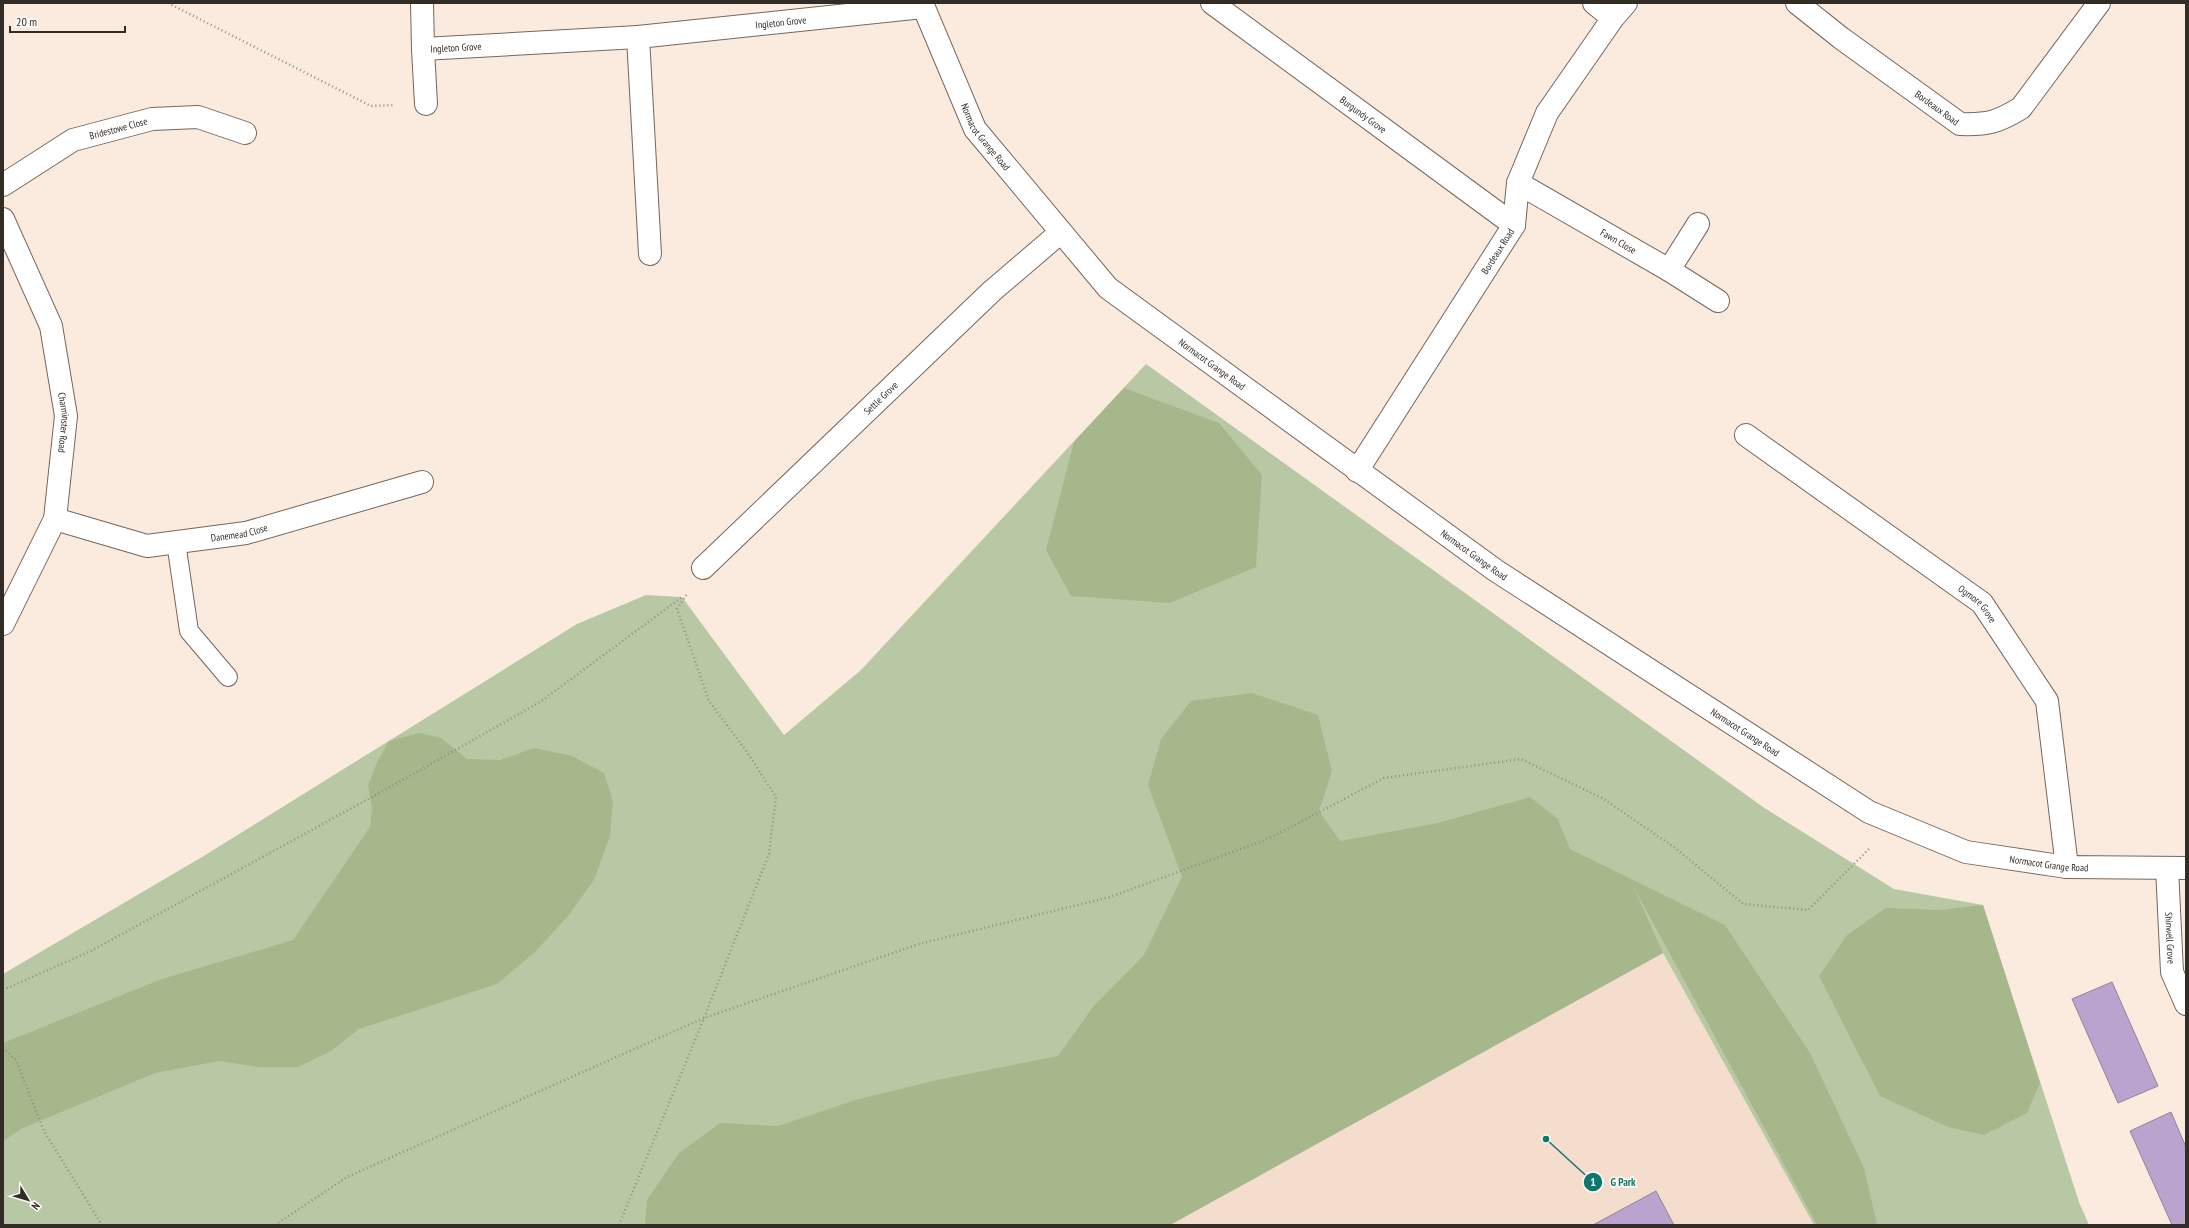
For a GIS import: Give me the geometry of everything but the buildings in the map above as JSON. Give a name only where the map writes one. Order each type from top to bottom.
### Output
[{"type":"street","points":[[422,3],[423,49]]},
{"type":"street","name":"Burgundy Grove","points":[[1212,3],[1514,225]]},
{"type":"street","points":[[1594,3],[1620,10]]},
{"type":"street","name":"Bordeaux Road","points":[[1797,3],[1841,38],[1960,124],[1982,125],[2003,118],[2021,108],[2098,3]]},
{"type":"street","name":"Ingleton Grove","points":[[426,104],[423,49],[638,37],[922,5]]},
{"type":"street","name":"Normacot Grange Road","points":[[922,5],[975,129],[1108,288],[1357,471],[1495,570],[1869,812],[1966,852],[2067,867],[2176,868]]},
{"type":"street","name":"Bordeaux Road","points":[[1357,471],[1514,225],[1518,183],[1547,113],[1620,10]]},
{"type":"street","points":[[638,37],[650,254]]},
{"type":"street","name":"Bridestowe Close","points":[[3,185],[73,140],[152,119],[198,117],[245,134]]},
{"type":"street","name":"Fawn Close","points":[[1518,183],[1669,270],[1718,301]]},
{"type":"street","name":"Charminster Road","points":[[3,219],[51,326],[66,416],[55,519],[3,624]]},
{"type":"street","points":[[1669,270],[1698,224]]},
{"type":"street","name":"Settle Grove","points":[[703,568],[992,291],[1061,232]]},
{"type":"street","name":"Ogmore Grove","points":[[1746,435],[1982,603],[2047,701],[2067,867]]},
{"type":"street","name":"Danemead Close","points":[[55,519],[147,546],[246,533],[422,482]]},
{"type":"street","name":"Shinwell Grove","points":[[2176,868],[2172,972],[2186,1004]]},
{"type":"lane","points":[[176,542],[189,631],[228,677]]},
{"type":"path","points":[[168,3],[371,106]]},
{"type":"path","points":[[619,1225],[704,1018],[769,854],[776,797],[747,752],[709,701],[677,609],[703,568]]},
{"type":"path","points":[[3,990],[91,951],[401,781],[533,706],[682,597]]},
{"type":"path","points":[[275,1225],[347,1177],[704,1018],[919,944],[1110,897],[1268,839],[1384,778],[1521,759],[1602,798],[1674,847],[1742,904],[1808,910],[1896,822]]},
{"type":"path","points":[[3,1048],[16,1060],[44,1131],[102,1225]]},
{"type":"shaded area","points":[[1663,953],[1814,1225],[1170,1225],[1480,1054]]},
{"type":"green space","points":[[1146,364],[1763,807],[1894,889],[1983,905],[2079,1202],[2089,1225],[1814,1225],[1663,953],[1170,1225],[3,1225],[3,974],[202,857],[577,624],[646,595],[682,597],[784,735],[861,670]]},
{"type":"green space","points":[[1124,388],[1219,423],[1262,475],[1256,567],[1170,603],[1071,596],[1046,550],[1074,442]]},
{"type":"green space","points":[[1252,693],[1318,715],[1332,771],[1319,811],[1340,841],[1438,823],[1530,797],[1558,819],[1570,849],[1725,925],[1810,1053],[1864,1168],[1877,1225],[1817,1225],[1633,886],[1663,953],[1170,1225],[645,1225],[647,1200],[679,1153],[720,1123],[778,1126],[855,1100],[937,1080],[1058,1056],[1093,1007],[1144,955],[1182,877],[1148,785],[1161,739],[1191,701]]},
{"type":"green space","points":[[419,733],[441,738],[467,759],[500,760],[534,748],[572,756],[604,773],[613,801],[610,836],[594,880],[568,916],[535,952],[497,984],[359,1029],[331,1051],[298,1067],[259,1067],[219,1061],[155,1073],[23,1128],[3,1141],[3,1043],[162,979],[293,940],[370,827],[372,808],[368,786],[377,762],[389,741]]},
{"type":"green space","points":[[1983,905],[2040,1083],[2027,1113],[1984,1135],[1948,1127],[1880,1096],[1819,976],[1847,935],[1886,908],[1941,910]]},
{"type":"place","name":"G Park","points":[[1546,1139]]}]
